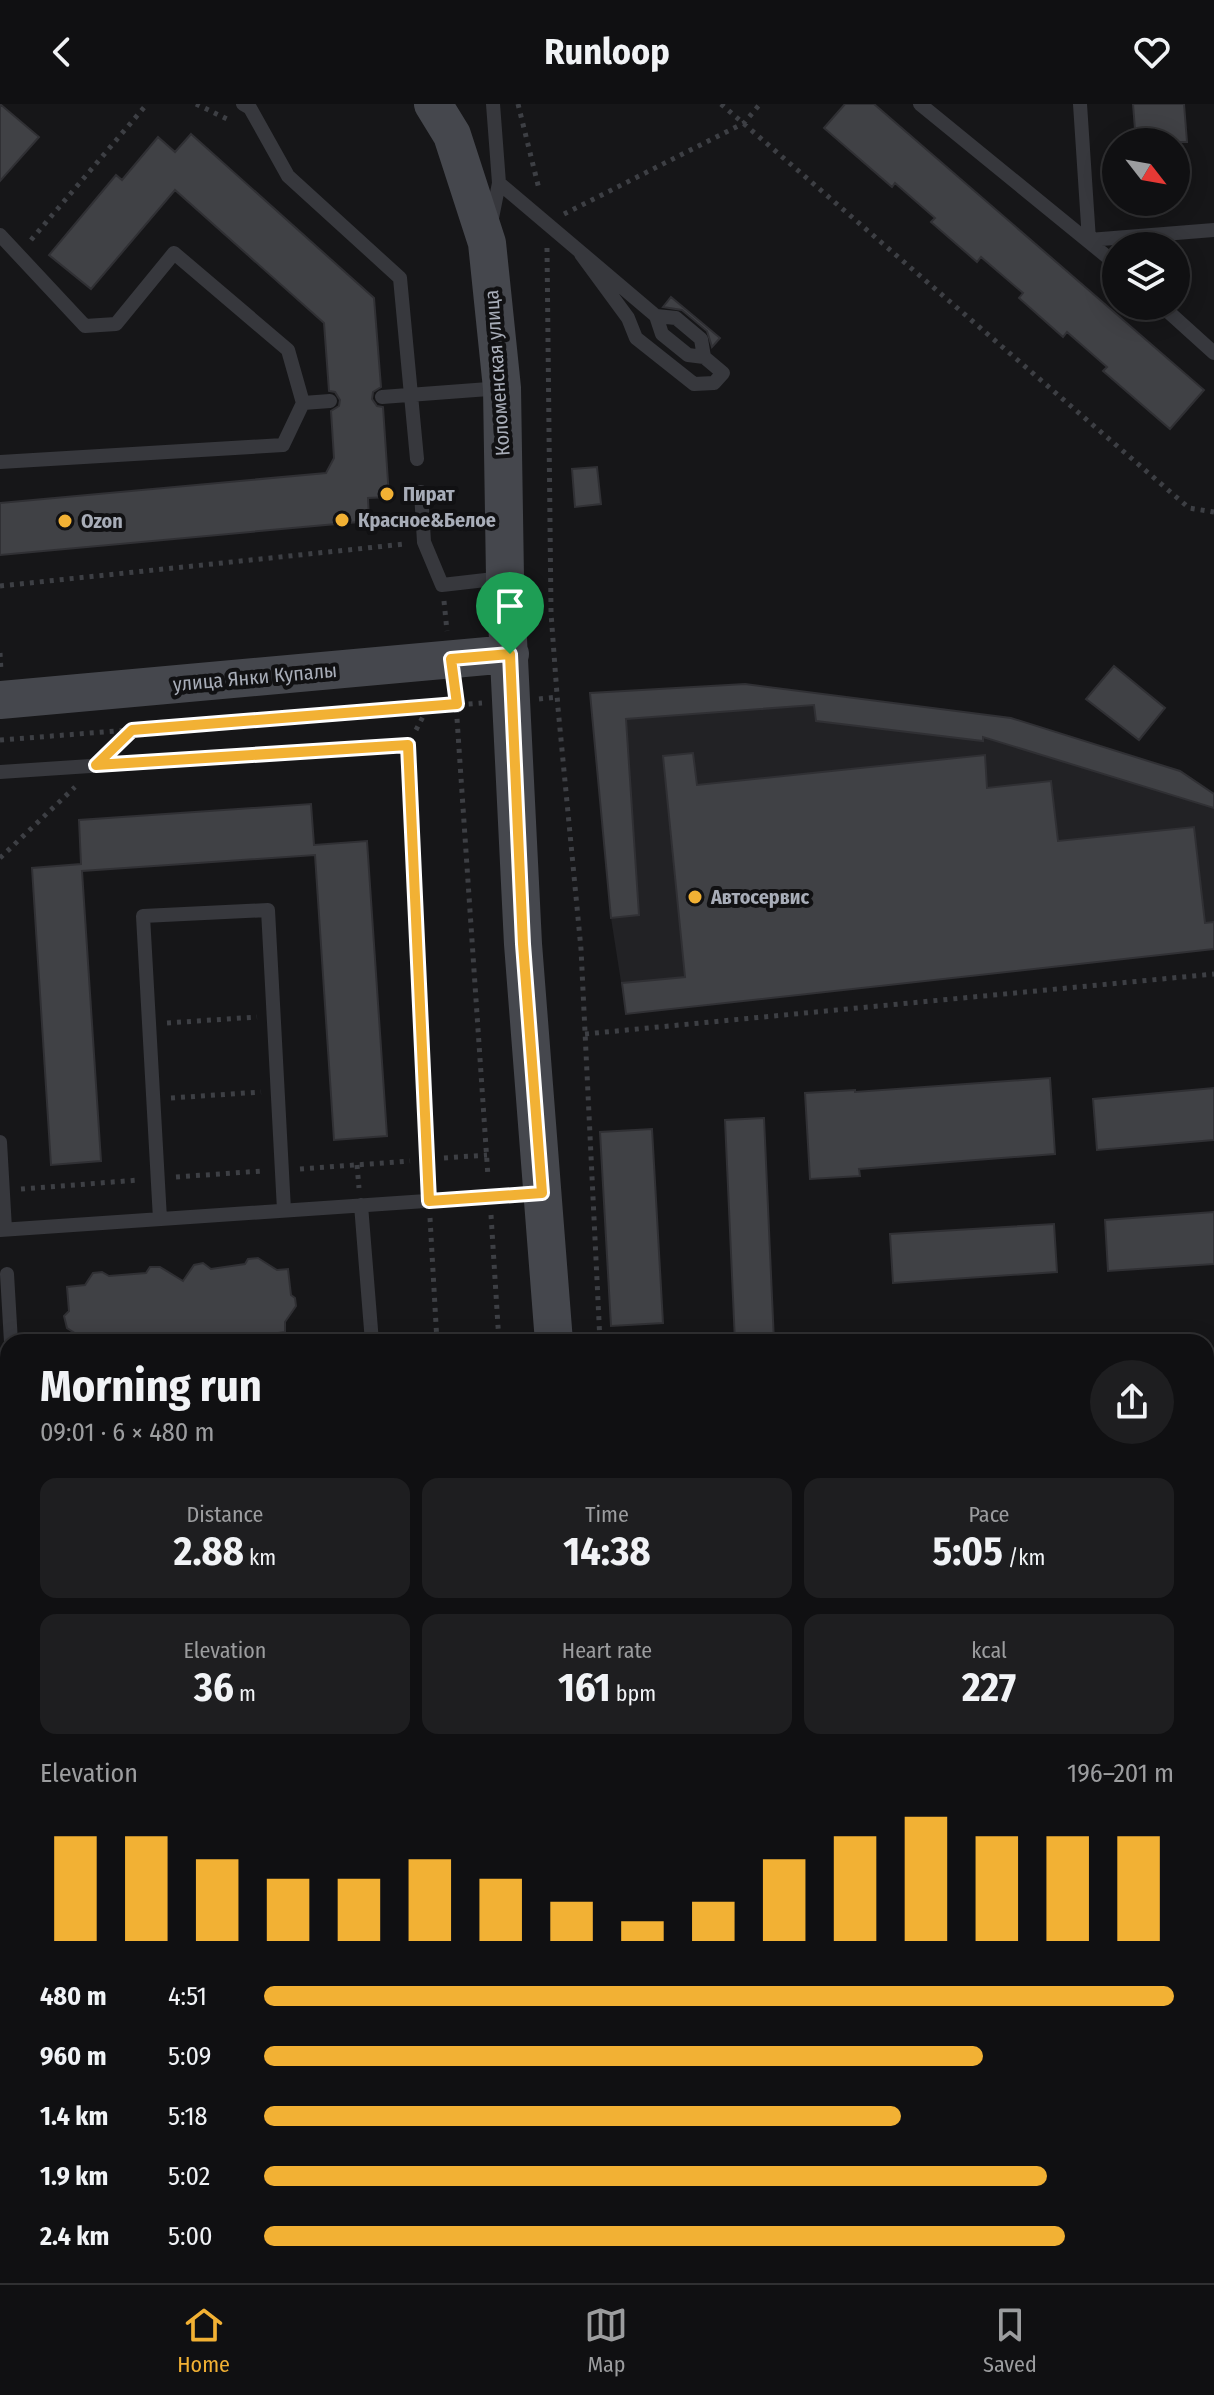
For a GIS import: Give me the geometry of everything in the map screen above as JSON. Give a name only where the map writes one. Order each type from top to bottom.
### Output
[{"type":"main road","name":"Коломенская улица","points":[[433,104],[452,135],[487,243],[502,388],[505,578],[523,944],[553,1334]]},
{"type":"main road","name":"улица Янки Купалы","points":[[0,700],[510,654]]},
{"type":"lane","points":[[243,104],[250,108],[288,176],[400,278],[417,459]]},
{"type":"lane","points":[[487,243],[499,183],[493,104]]},
{"type":"lane","points":[[920,104],[1102,252]]},
{"type":"lane","points":[[1080,104],[1089,240]]},
{"type":"lane","points":[[499,183],[656,316],[662,334],[688,355],[704,357],[723,373],[714,383],[694,384],[636,338],[628,318],[581,254]]},
{"type":"lane","points":[[1089,240],[1214,230]]},
{"type":"lane","points":[[0,235],[85,326],[116,324],[174,253],[288,350],[303,403],[283,445],[0,462]]},
{"type":"lane","points":[[656,316],[676,318],[701,339],[704,357]]},
{"type":"lane","points":[[1177,320],[1214,353]]},
{"type":"lane","points":[[382,397],[502,388]]},
{"type":"lane","points":[[303,403],[330,401]]},
{"type":"lane","points":[[421,492],[424,542],[442,585],[505,578]]},
{"type":"lane","points":[[0,772],[408,745],[429,1201]]},
{"type":"lane","points":[[160,1219],[143,916],[268,910],[284,1210]]},
{"type":"lane","points":[[0,1142],[2,1230],[542,1193]]},
{"type":"lane","points":[[361,1205],[371,1334]]},
{"type":"lane","points":[[7,1274],[11,1334]]},
{"type":"path","points":[[19,255],[147,104]]},
{"type":"path","points":[[518,104],[547,223],[551,613],[581,949],[600,1334]]},
{"type":"path","points":[[721,104],[1189,508],[1214,512]]},
{"type":"path","points":[[547,223],[744,123],[760,104]]},
{"type":"path","points":[[0,586],[424,542]]},
{"type":"path","points":[[442,585],[457,704],[498,1334]]},
{"type":"path","points":[[0,740],[457,704]]},
{"type":"path","points":[[0,858],[132,730]]},
{"type":"path","points":[[585,1034],[1214,974]]},
{"type":"path","points":[[149,1024],[273,1016]]},
{"type":"path","points":[[153,1099],[278,1090]]},
{"type":"path","points":[[3,1190],[487,1155]]},
{"type":"path","points":[[429,1201],[437,1334]]},
{"type":"shaded area","points":[[745,684],[1011,718],[1180,771],[1214,794],[1214,949],[626,1014],[611,918],[590,693]]},
{"type":"building","points":[[0,104],[39,137],[0,181]]},
{"type":"building","points":[[845,104],[874,104],[1102,302],[1102,320],[1123,320],[1204,390],[1170,429],[1103,371],[1107,367],[1067,332],[1063,337],[1019,298],[1023,293],[981,257],[977,262],[931,222],[935,218],[895,183],[892,187],[824,128]]},
{"type":"building","points":[[1133,104],[1184,104],[1186,128],[1135,128]]},
{"type":"building","points":[[191,134],[374,298],[381,387],[373,392],[372,399],[377,406],[383,407],[389,497],[368,498],[369,521],[0,555],[0,503],[326,473],[334,458],[331,411],[339,406],[340,400],[335,392],[329,391],[324,323],[175,190],[91,289],[49,255],[116,175],[122,180],[158,137],[175,152]]},
{"type":"building","points":[[671,297],[720,338],[712,347],[707,331],[682,310],[663,307]]},
{"type":"building","points":[[597,467],[601,504],[575,507],[572,469]]},
{"type":"building","points":[[1114,666],[1165,708],[1139,740],[1086,699]]},
{"type":"building","points":[[745,684],[1011,718],[1180,771],[1214,794],[1214,808],[983,737],[983,741],[816,721],[814,705],[626,719],[639,915],[611,918],[590,693]]},
{"type":"building","points":[[693,753],[697,785],[985,755],[987,788],[1051,781],[1058,841],[1194,827],[1205,923],[1214,922],[1214,949],[626,1014],[622,983],[685,977],[663,756]]},
{"type":"building","points":[[311,804],[314,845],[367,841],[387,1136],[334,1140],[315,855],[82,871],[101,1161],[51,1165],[32,868],[81,864],[79,820]]},
{"type":"building","points":[[1050,1078],[1055,1154],[859,1169],[860,1176],[810,1179],[805,1093]]},
{"type":"building","points":[[1214,1088],[1214,1140],[1097,1150],[1093,1099]]},
{"type":"building","points":[[764,1118],[774,1334],[735,1334],[725,1120]]},
{"type":"building","points":[[652,1129],[663,1323],[611,1326],[600,1132]]},
{"type":"building","points":[[1214,1212],[1214,1264],[1108,1271],[1105,1220]]},
{"type":"building","points":[[1054,1224],[1057,1272],[893,1283],[890,1234]]},
{"type":"building","points":[[258,1258],[277,1270],[288,1269],[291,1295],[295,1298],[296,1306],[285,1322],[285,1332],[76,1334],[67,1328],[64,1316],[69,1311],[67,1287],[85,1285],[93,1273],[102,1272],[109,1276],[146,1273],[150,1267],[160,1267],[183,1281],[194,1265],[203,1263],[211,1269],[245,1264],[248,1259]]},
{"type":"place","name":"Пират","points":[[387,494]]},
{"type":"place","name":"Красное&Белое","points":[[342,520]]},
{"type":"place","name":"Ozon","points":[[65,521]]},
{"type":"place","name":"Автосервис","points":[[695,897]]},
{"type":"route","points":[[510,654],[523,944],[542,1193],[429,1201],[408,745],[96,765],[132,730],[457,704],[451,659],[510,654]]}]
